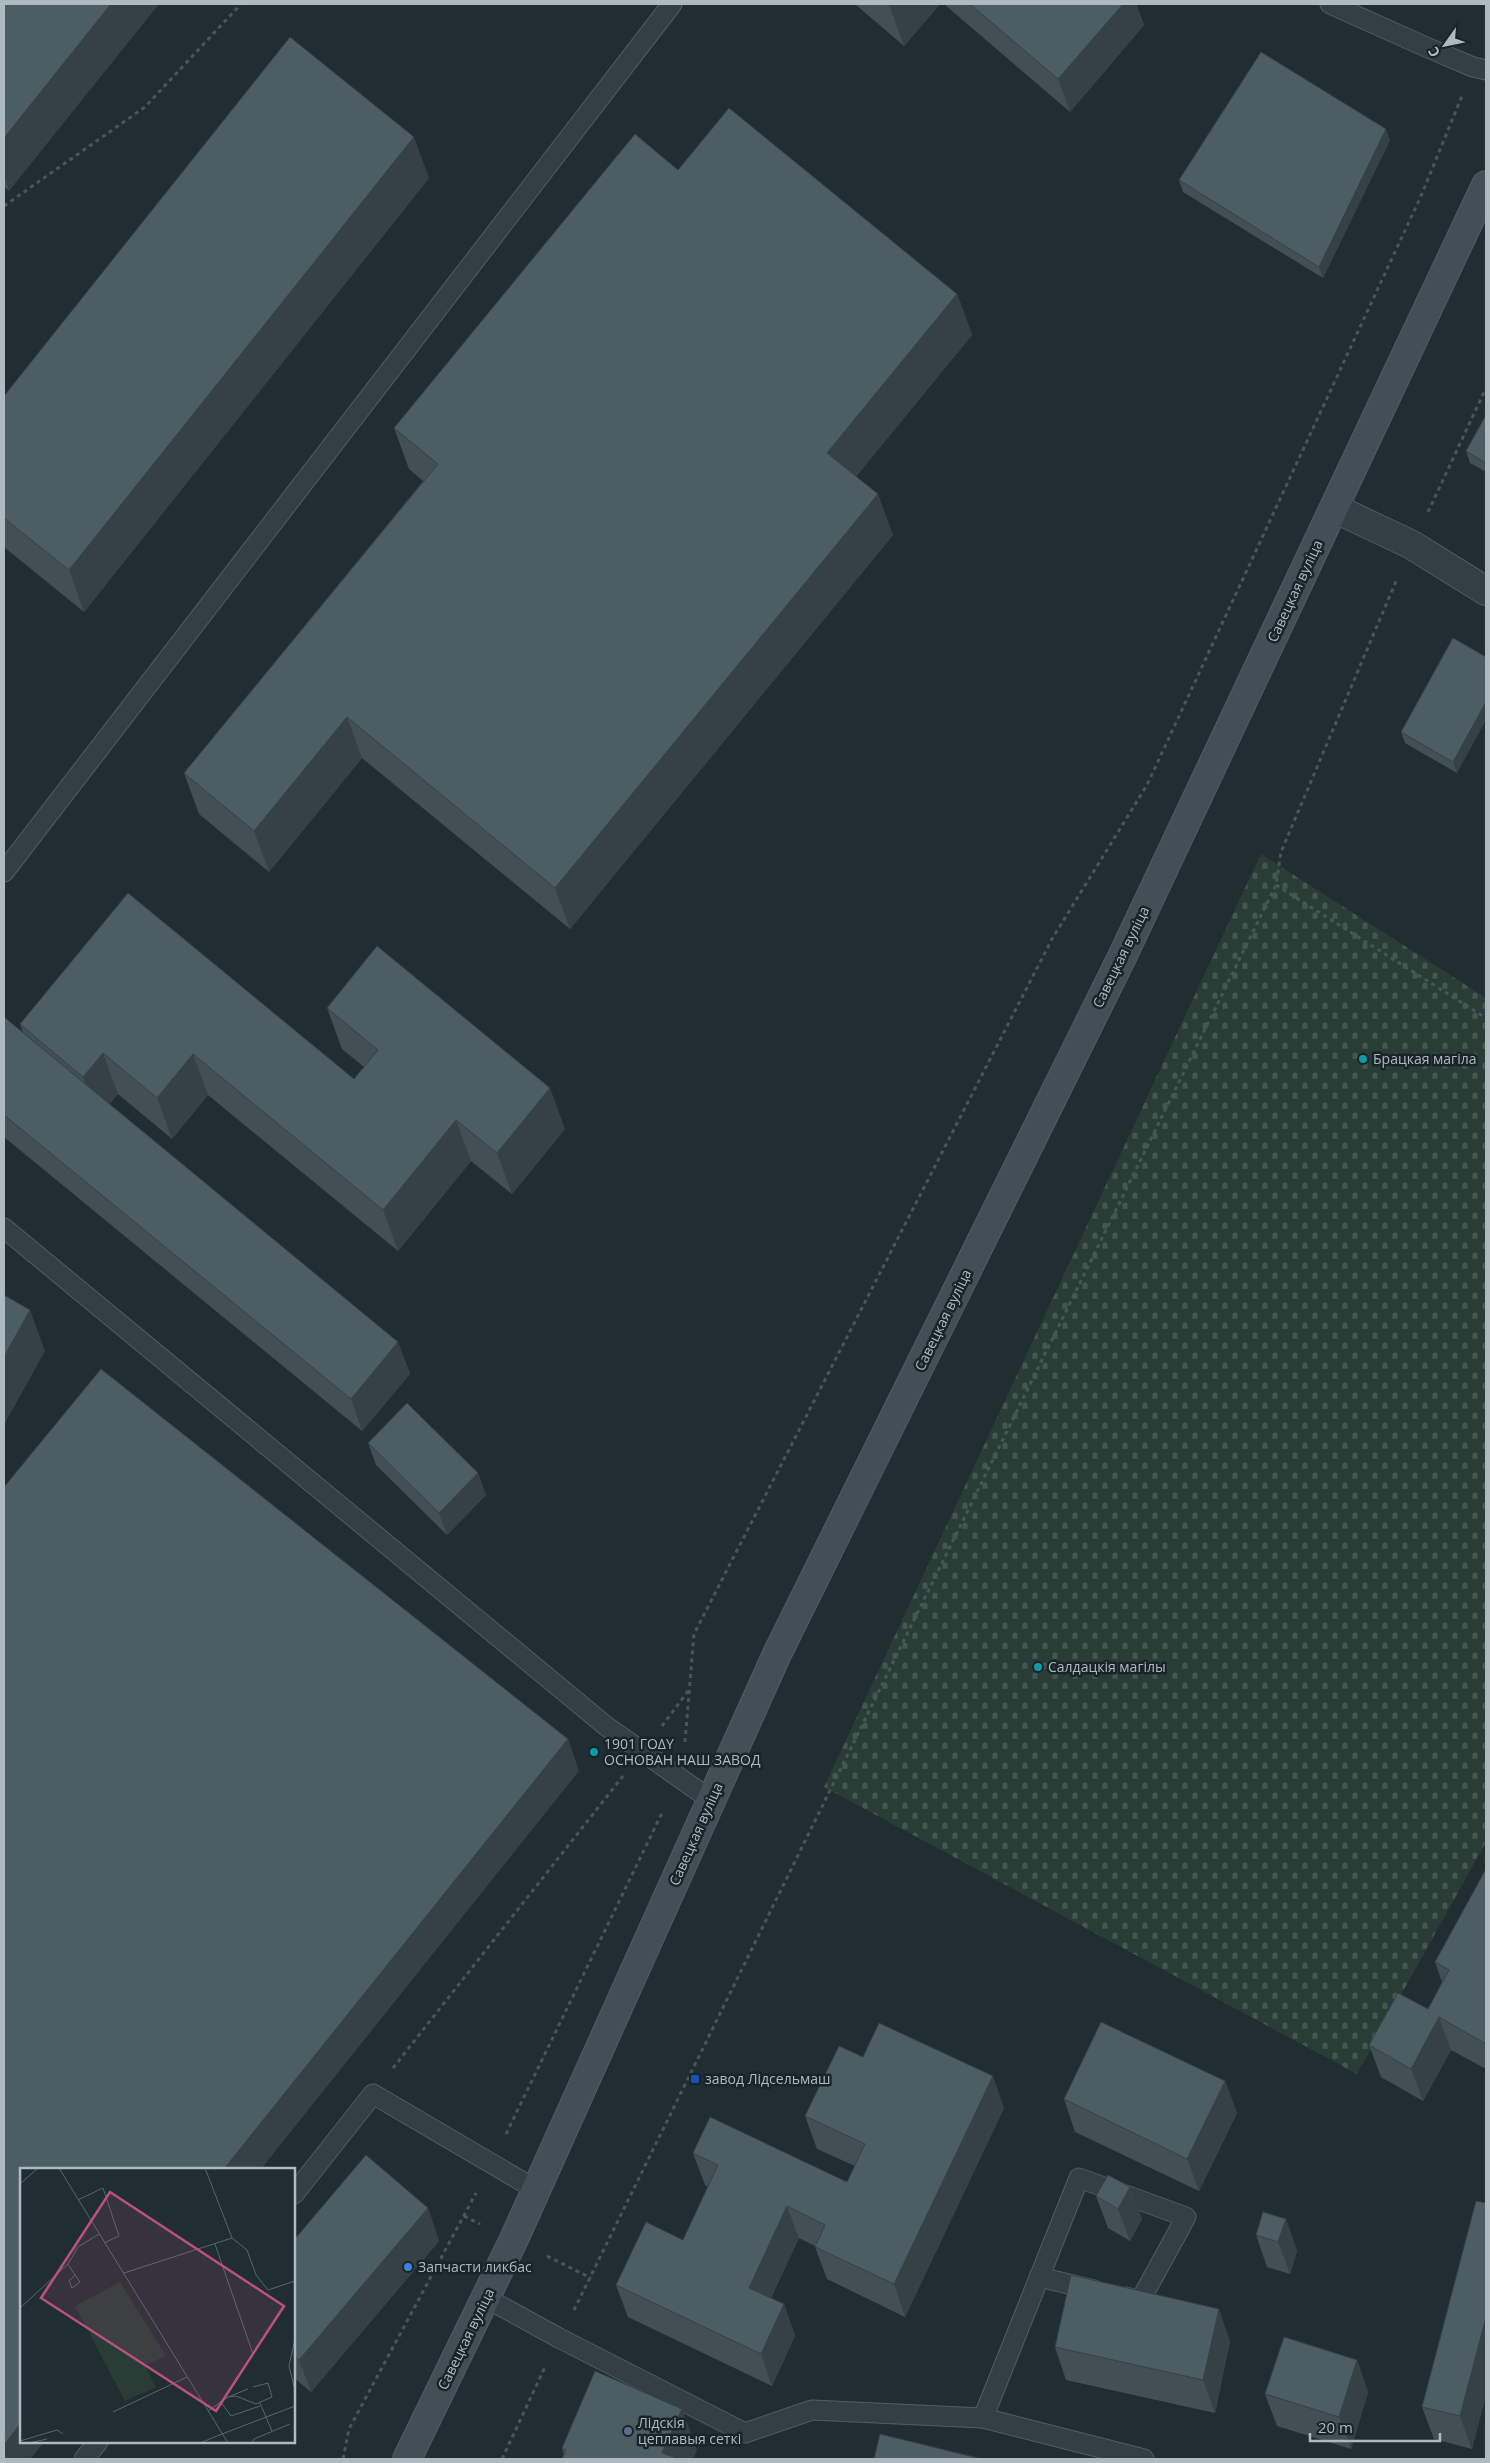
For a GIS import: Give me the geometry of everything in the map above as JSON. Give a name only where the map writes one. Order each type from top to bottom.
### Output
[{"type":"main road","name":"Савецкая вуліца","points":[[407,2459],[486,2298],[778,1654],[1123,955],[1486,185]]},
{"type":"street","points":[[1334,508],[1412,545],[1486,591]]},
{"type":"lane","points":[[4,872],[672,4]]},
{"type":"lane","points":[[1330,4],[1362,11],[1480,69]]},
{"type":"lane","points":[[4,1228],[606,1726],[711,1800]]},
{"type":"lane","points":[[295,2193],[373,2094],[535,2188]]},
{"type":"lane","points":[[984,2418],[1039,2277],[1079,2178],[1186,2217],[1140,2301],[1039,2277]]},
{"type":"lane","points":[[486,2298],[559,2338],[745,2433],[812,2410],[984,2418],[1144,2459]]},
{"type":"lane","points":[[84,2459],[97,2443]]},
{"type":"path","points":[[4,206],[144,107],[241,4]]},
{"type":"path","points":[[343,2459],[348,2429],[492,2164],[679,1777],[684,1749],[694,1634],[1052,939],[1147,785],[1480,69]]},
{"type":"path","points":[[502,2459],[559,2338],[604,2251],[1276,885],[1282,852],[1412,545],[1486,388]]},
{"type":"path","points":[[1276,885],[1486,1018]]},
{"type":"path","points":[[373,2094],[688,1690]]},
{"type":"green space","points":[[1261,854],[1486,998],[1486,1842],[1357,2074],[824,1787]]},
{"type":"building","points":[[4,4],[111,4],[4,138]]},
{"type":"building","points":[[970,4],[1123,4],[1058,79]]},
{"type":"building","points":[[290,37],[414,137],[69,570],[4,518],[4,396]]},
{"type":"building","points":[[1261,52],[1386,129],[1319,267],[1179,180]]},
{"type":"building","points":[[729,108],[957,294],[827,453],[878,494],[555,888],[347,717],[254,831],[184,773],[438,464],[394,428],[635,134],[678,170]]},
{"type":"building","points":[[1486,415],[1486,463],[1466,451]]},
{"type":"building","points":[[1453,638],[1486,657],[1486,702],[1453,762],[1401,732]]},
{"type":"building","points":[[128,893],[354,1079],[378,1050],[327,1008],[377,946],[550,1088],[497,1153],[456,1120],[383,1210],[193,1054],[157,1098],[103,1053],[83,1077],[20,1024]]},
{"type":"building","points":[[4,1017],[398,1342],[351,1399],[4,1115]]},
{"type":"building","points":[[4,1295],[30,1310],[4,1357]]},
{"type":"building","points":[[101,1369],[568,1739],[225,2168],[20,2168],[20,2424],[4,2445],[4,1487]]},
{"type":"building","points":[[407,1403],[478,1473],[439,1513],[368,1443]]},
{"type":"building","points":[[1486,1869],[1486,2044],[1439,2017],[1411,2069],[1369,2045],[1398,1993],[1428,2009],[1449,1970],[1435,1962]]},
{"type":"building","points":[[1101,2022],[1225,2081],[1187,2159],[1064,2099]]},
{"type":"building","points":[[879,2023],[993,2076],[894,2284],[815,2247],[825,2225],[787,2206],[749,2288],[784,2304],[761,2354],[616,2285],[646,2222],[683,2240],[718,2165],[693,2153],[710,2117],[847,2182],[865,2144],[805,2116],[839,2046],[863,2057]]},
{"type":"building","points":[[366,2155],[428,2208],[299,2360],[295,2357],[295,2239]]},
{"type":"building","points":[[1108,2175],[1130,2187],[1118,2209],[1096,2196]]},
{"type":"building","points":[[1476,2201],[1486,2203],[1486,2317],[1460,2416],[1422,2407]]},
{"type":"building","points":[[1263,2212],[1286,2219],[1278,2242],[1256,2235]]},
{"type":"building","points":[[1071,2275],[1219,2309],[1203,2380],[1055,2347]]},
{"type":"building","points":[[1284,2337],[1357,2360],[1339,2417],[1265,2394]]},
{"type":"building","points":[[595,2371],[682,2409],[662,2453],[679,2459],[562,2459],[566,2450],[562,2448]]},
{"type":"building","points":[[880,2434],[982,2459],[874,2459]]},
{"type":"place","name":"Брацкая магіла","points":[[1363,1059]]},
{"type":"place","name":"Салдацкія магілы","points":[[1038,1667]]},
{"type":"place","name":"1901 ΓΟΔΥ ОСНОВАН НАШ ЗАВОД","points":[[594,1752]]},
{"type":"place","name":"завод Лідсельмаш","points":[[695,2079]]},
{"type":"place","name":"Запчасти ликбас","points":[[408,2267]]},
{"type":"place","name":"Лідскія цеплавыя сеткі","points":[[628,2431]]}]
